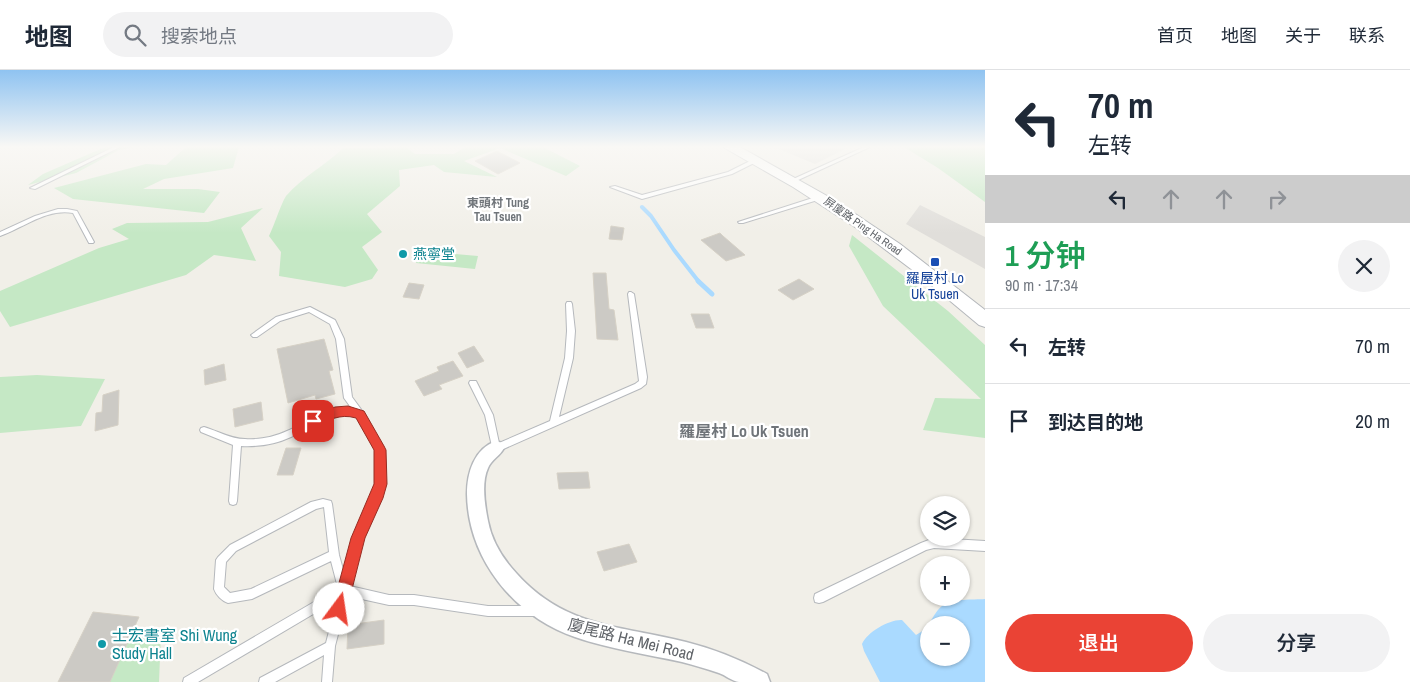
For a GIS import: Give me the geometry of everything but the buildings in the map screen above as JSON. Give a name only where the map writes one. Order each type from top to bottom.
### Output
[{"type":"street","name":"屏廈路 Ping Ha Road","points":[[786,176],[866,226],[931,274],[985,320]]},
{"type":"street","name":"廈尾路 Ha Mei Road","points":[[496,448],[481,463],[478,475],[476,499],[480,526],[500,569],[523,598],[559,621],[591,632],[715,661],[760,682]]},
{"type":"lane","points":[[33,188],[59,176]]},
{"type":"lane","points":[[613,187],[642,197],[721,176]]},
{"type":"lane","points":[[794,180],[804,176]]},
{"type":"lane","points":[[741,222],[822,197]]},
{"type":"lane","points":[[0,234],[56,210],[69,209],[75,212],[91,242]]},
{"type":"lane","points":[[473,383],[489,415],[496,448],[643,382],[630,294]]},
{"type":"lane","points":[[554,422],[569,358],[571,331],[569,304]]},
{"type":"lane","points":[[255,334],[278,319],[310,309],[333,322],[340,339],[348,398],[360,414],[380,450],[381,484],[358,538],[330,646],[327,682]]},
{"type":"lane","points":[[204,430],[237,442],[263,441],[288,435],[326,414],[348,410],[360,414]]},
{"type":"lane","points":[[233,501],[237,442]]},
{"type":"lane","points":[[334,555],[252,594],[228,598],[219,589],[221,560],[234,548],[323,502],[328,504],[334,555],[344,590]]},
{"type":"lane","points":[[819,598],[924,546],[934,543],[985,546]]},
{"type":"lane","points":[[188,682],[344,590],[389,600],[414,600],[488,611],[541,611]]},
{"type":"lane","points":[[264,682],[330,646]]},
{"type":"shaded area","points":[[920,205],[985,237],[985,269],[906,224]]},
{"type":"green space","points":[[41,176],[66,176],[28,185]]},
{"type":"green space","points":[[102,176],[186,176],[164,179],[143,189],[198,189],[220,192],[204,213],[73,199],[54,188]]},
{"type":"green space","points":[[399,176],[400,186],[367,214],[382,232],[362,247],[378,270],[372,279],[345,287],[279,276],[281,252],[269,236],[286,196],[307,177]]},
{"type":"green space","points":[[948,176],[985,176],[985,202]]},
{"type":"green space","points":[[263,208],[241,228],[256,261],[214,255],[186,275],[10,327],[0,311],[0,291],[99,248],[129,239],[112,229],[127,223],[208,222]]},
{"type":"green space","points":[[852,235],[948,311],[985,345],[985,438],[923,430],[935,398],[981,399],[883,306],[849,246]]},
{"type":"green space","points":[[421,251],[478,256],[475,269],[416,263]]},
{"type":"green space","points":[[37,375],[105,379],[81,426],[0,433],[0,377]]},
{"type":"green space","points":[[161,633],[159,682],[86,682],[102,640]]},
{"type":"water","points":[[985,599],[985,682],[880,682],[862,644],[879,627],[897,620],[902,620],[916,635],[920,633],[920,666],[970,666],[970,616],[934,616],[942,606],[970,606],[970,600]]},
{"type":"waterway","points":[[642,207],[651,216],[699,282]]},
{"type":"waterway","points":[[699,282],[712,294]]},
{"type":"place","name":"燕寧堂","points":[[403,254]]},
{"type":"place","name":"羅屋村 Lo Uk Tsuen","points":[[935,262]]},
{"type":"place","name":"士宏書室 Shi Wung Study Hall","points":[[102,644]]},
{"type":"district","name":"東頭村 Tung Tau Tsuen","points":[[498,210]]},
{"type":"district","name":"羅屋村 Lo Uk Tsuen","points":[[744,431]]},
{"type":"route","points":[[313,421],[326,414],[348,410],[360,414],[380,450],[381,484],[358,538],[339,609]]}]
